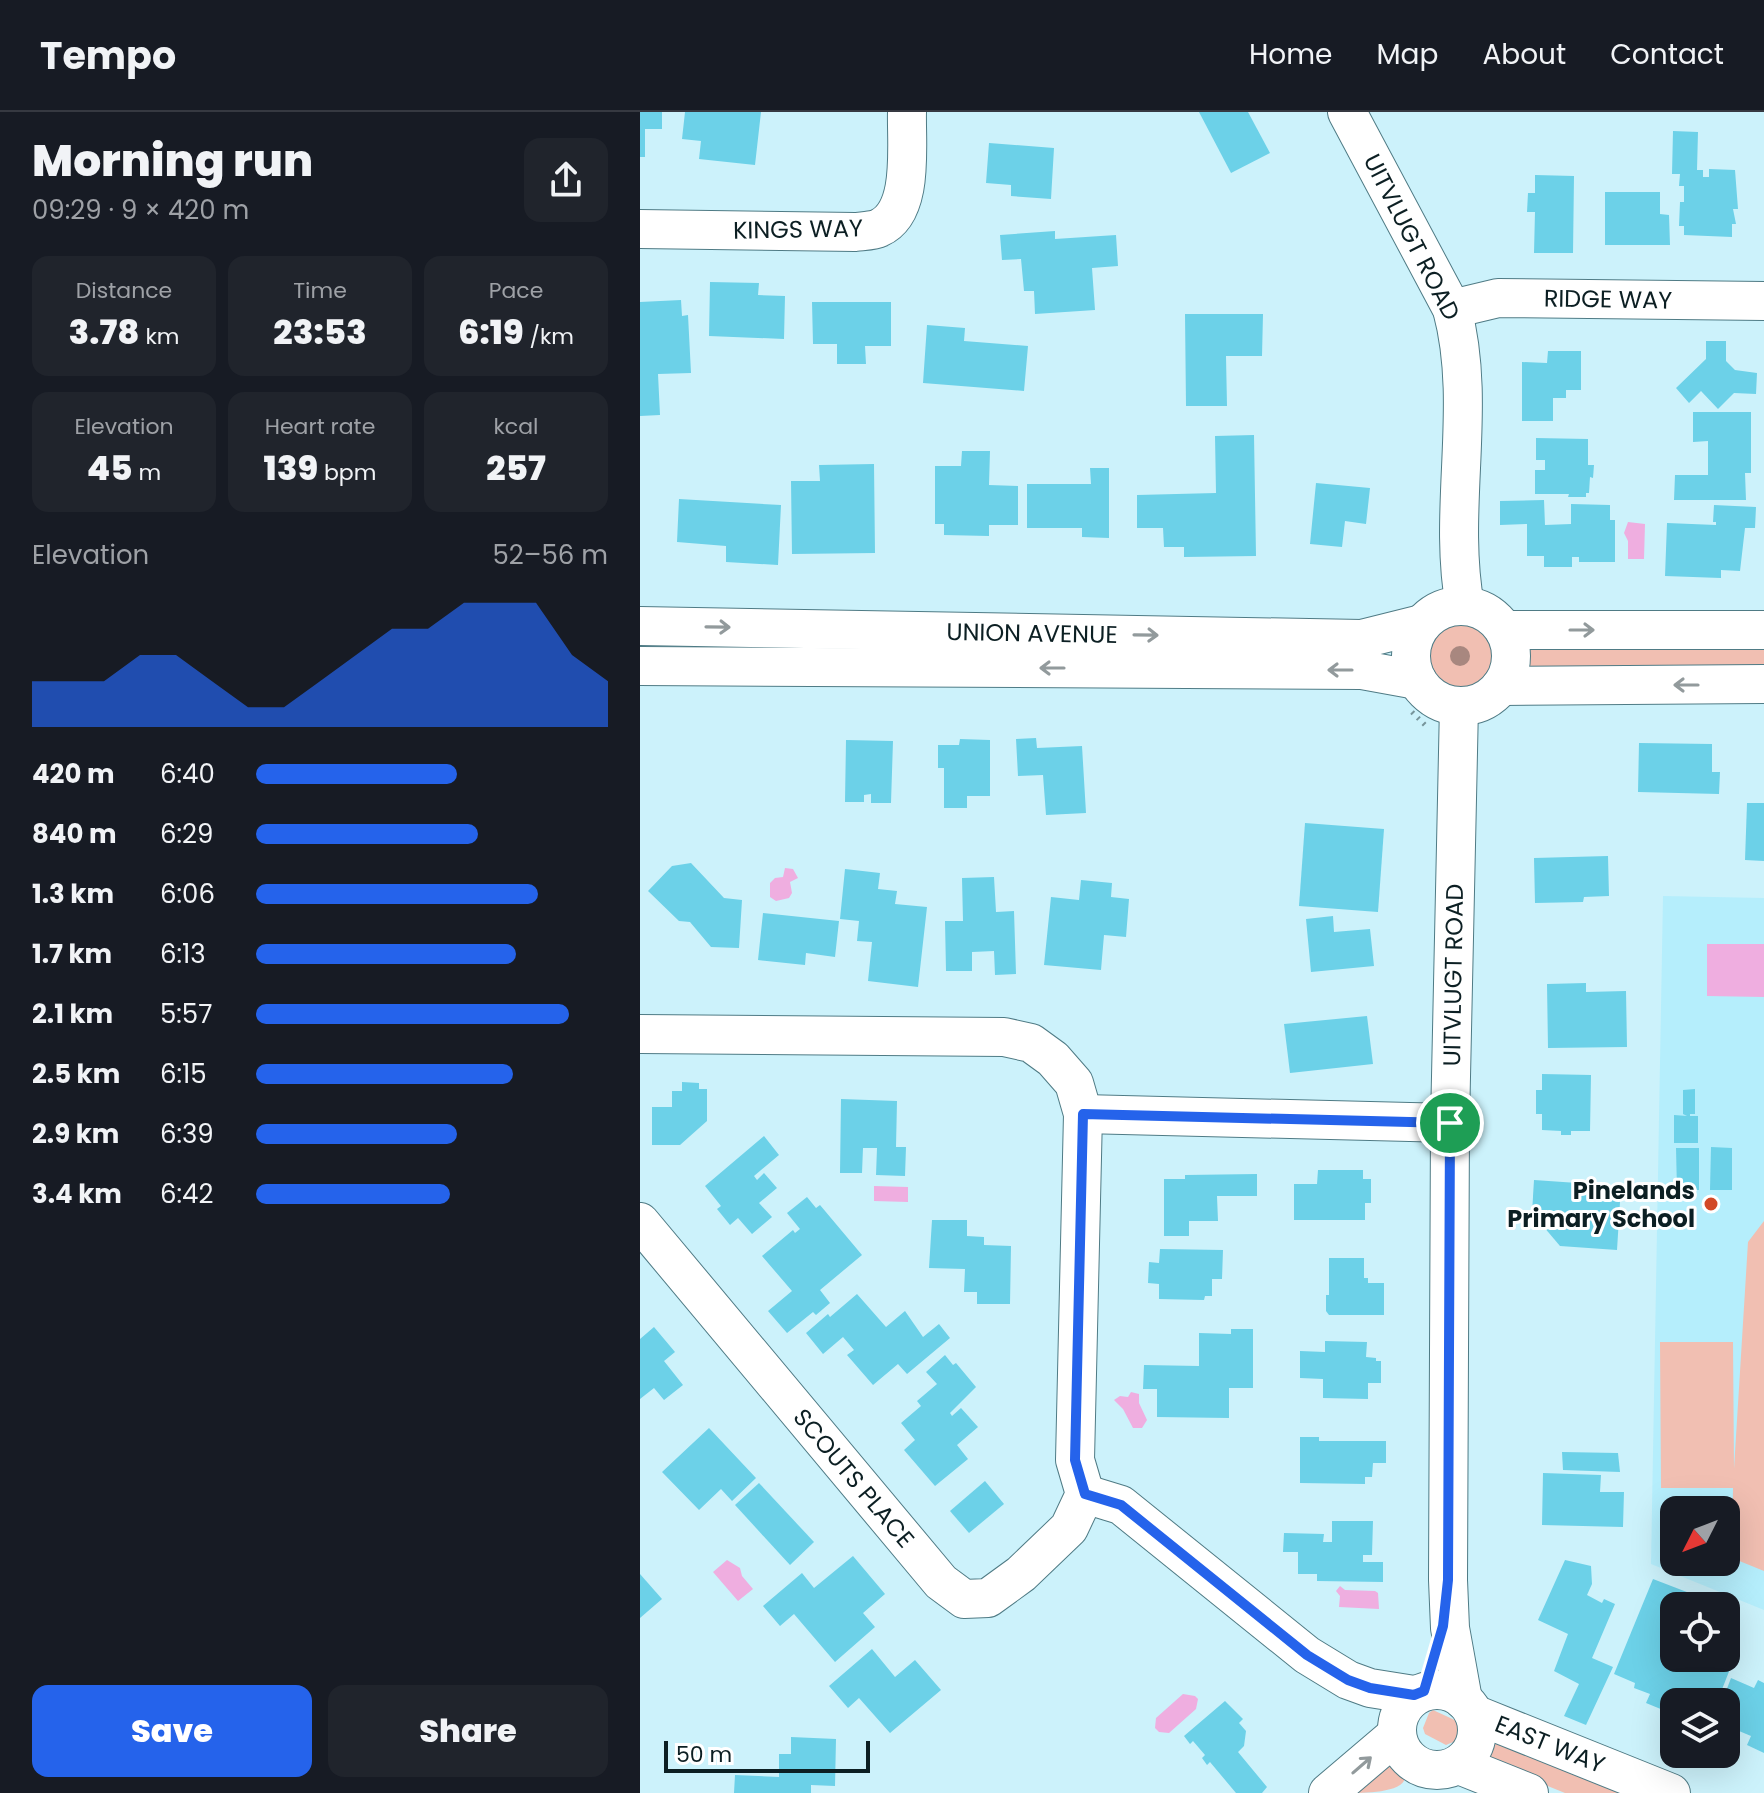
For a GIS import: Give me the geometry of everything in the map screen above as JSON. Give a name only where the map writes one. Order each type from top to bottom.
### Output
[{"type":"street","name":"KINGS WAY","points":[[640,229],[855,232],[880,227],[898,211],[905,193],[907,112]]},
{"type":"street","name":"UITVLUGT ROAD","points":[[1347,112],[1452,309],[1458,330],[1459,578],[1465,606]]},
{"type":"street","name":"RIDGE WAY","points":[[1452,309],[1498,298],[1764,301]]},
{"type":"street","points":[[1465,606],[1487,614],[1504,630],[1509,644],[1511,659],[1501,686],[1483,701],[1459,706],[1435,698],[1417,680],[1411,661],[1413,642],[1422,624],[1449,608],[1465,606]]},
{"type":"street","name":"UNION AVENUE","points":[[640,629],[1362,639],[1422,624]]},
{"type":"street","points":[[1504,630],[1764,630]]},
{"type":"street","name":"UNION AVENUE","points":[[640,666],[1362,670],[1417,680]]},
{"type":"street","points":[[1501,686],[1764,684]]},
{"type":"street","name":"UITVLUGT ROAD","points":[[1459,706],[1450,1123],[1448,1580],[1450,1628],[1469,1707]]},
{"type":"street","points":[[640,1034],[1004,1037],[1031,1043],[1053,1059],[1074,1083],[1083,1114],[1075,1460],[1085,1494],[1121,1505],[1307,1655],[1358,1710],[1395,1732],[1405,1756],[1417,1766],[1434,1776],[1529,1793]]},
{"type":"street","points":[[1083,1114],[1450,1123]]},
{"type":"street","name":"SCOUTS PLACE","points":[[640,1222],[941,1582],[964,1599],[988,1598],[1021,1574],[1069,1528],[1085,1494]]},
{"type":"street","name":"UITVLUGT ROAD","points":[[1419,1693],[1443,1626],[1448,1580]]},
{"type":"street","points":[[1307,1655],[1359,1684],[1419,1693],[1441,1690],[1469,1707],[1477,1736],[1472,1752],[1434,1776]]},
{"type":"street","points":[[1328,1793],[1395,1732],[1400,1714],[1419,1693]]},
{"type":"street","name":"EAST WAY","points":[[1469,1707],[1671,1793]]},
{"type":"shaded area","points":[[1628,522],[1645,524],[1644,559],[1628,559],[1628,541],[1624,533]]},
{"type":"shaded area","points":[[1460,621],[1485,631],[1495,656],[1485,681],[1460,691],[1435,681],[1425,656],[1435,631]]},
{"type":"shaded area","points":[[1525,642],[1764,645],[1764,672],[1525,669]]},
{"type":"shaded area","points":[[785,868],[793,869],[798,878],[790,882],[792,893],[789,898],[776,901],[770,897],[770,883],[775,878],[783,877]]},
{"type":"shaded area","name":"Pinelands Primary School","points":[[1663,896],[1764,898],[1764,1610],[1740,1600],[1740,1592],[1720,1592],[1680,1576],[1740,1576],[1740,1496],[1660,1496],[1660,1568],[1651,1564]]},
{"type":"shaded area","points":[[1707,944],[1764,944],[1764,997],[1707,996]]},
{"type":"shaded area","points":[[874,1186],[908,1187],[908,1202],[874,1201]]},
{"type":"shaded area","points":[[1764,1221],[1764,1571],[1740,1561],[1740,1496],[1733,1496],[1733,1488],[1661,1488],[1660,1342],[1733,1342],[1734,1469],[1748,1242]]},
{"type":"shaded area","points":[[1131,1392],[1139,1394],[1139,1403],[1147,1420],[1142,1428],[1133,1428],[1114,1400],[1120,1396],[1128,1397]]},
{"type":"shaded area","points":[[727,1560],[740,1568],[742,1576],[753,1589],[738,1601],[713,1572]]},
{"type":"shaded area","points":[[1340,1586],[1345,1590],[1375,1591],[1378,1593],[1379,1609],[1339,1607],[1340,1596],[1336,1591]]},
{"type":"shaded area","points":[[1183,1694],[1198,1699],[1196,1709],[1169,1733],[1159,1732],[1155,1728],[1156,1718]]},
{"type":"shaded area","points":[[1433,1710],[1459,1722],[1461,1735],[1458,1740],[1446,1745],[1425,1734],[1423,1728]]},
{"type":"shaded area","points":[[1488,1736],[1638,1793],[1565,1793],[1486,1761],[1480,1748]]},
{"type":"shaded area","points":[[1393,1762],[1405,1773],[1399,1786],[1383,1791],[1349,1793]]},
{"type":"building","points":[[640,112],[662,112],[662,129],[645,129],[645,157],[640,157]]},
{"type":"building","points":[[685,112],[761,112],[755,165],[699,159],[701,141],[682,139]]},
{"type":"building","points":[[1199,112],[1248,112],[1270,153],[1231,173]]},
{"type":"building","points":[[1673,131],[1698,132],[1697,170],[1703,170],[1703,177],[1709,177],[1709,169],[1735,170],[1738,209],[1733,209],[1736,224],[1732,224],[1732,237],[1684,235],[1684,226],[1679,226],[1684,186],[1679,186],[1680,174],[1672,174]]},
{"type":"building","points":[[989,143],[1054,148],[1051,199],[1011,196],[1011,185],[986,183]]},
{"type":"building","points":[[1535,175],[1574,176],[1573,253],[1534,253],[1535,212],[1527,212],[1528,193],[1535,193]]},
{"type":"building","points":[[1605,192],[1660,192],[1660,214],[1669,215],[1670,245],[1605,245]]},
{"type":"building","points":[[1055,231],[1055,239],[1116,235],[1118,266],[1092,268],[1095,310],[1035,314],[1034,291],[1024,291],[1021,259],[1002,260],[1000,235]]},
{"type":"building","points":[[710,282],[759,283],[758,295],[785,296],[784,339],[709,336]]},
{"type":"building","points":[[681,300],[682,316],[688,315],[691,373],[658,374],[660,415],[640,416],[640,302]]},
{"type":"building","points":[[812,302],[891,302],[891,346],[865,346],[866,364],[837,364],[837,344],[813,344]]},
{"type":"building","points":[[1185,314],[1263,314],[1262,356],[1226,356],[1227,406],[1186,406]]},
{"type":"building","points":[[927,325],[965,328],[964,341],[1028,346],[1024,391],[923,383]]},
{"type":"building","points":[[1706,341],[1726,341],[1726,361],[1735,370],[1757,373],[1756,394],[1734,393],[1718,409],[1701,391],[1689,403],[1676,388],[1706,359]]},
{"type":"building","points":[[1548,351],[1581,351],[1581,390],[1566,390],[1566,398],[1553,398],[1553,421],[1522,421],[1522,362],[1547,363]]},
{"type":"building","points":[[1693,412],[1751,412],[1751,473],[1745,473],[1746,500],[1674,500],[1675,475],[1708,475],[1708,441],[1693,442]]},
{"type":"building","points":[[1254,435],[1256,556],[1184,557],[1184,547],[1164,547],[1163,528],[1137,528],[1137,495],[1216,493],[1215,436]]},
{"type":"building","points":[[1536,438],[1588,439],[1588,465],[1594,465],[1586,497],[1535,494],[1535,470],[1545,470],[1545,460],[1536,460]]},
{"type":"building","points":[[962,451],[990,451],[989,485],[1018,486],[1018,525],[989,525],[989,536],[944,535],[944,524],[935,524],[935,466],[961,466]]},
{"type":"building","points":[[874,464],[875,553],[792,554],[791,481],[820,481],[819,465]]},
{"type":"building","points":[[1090,468],[1109,468],[1109,538],[1082,537],[1082,528],[1027,528],[1027,484],[1091,484]]},
{"type":"building","points":[[1316,483],[1370,488],[1366,524],[1345,521],[1342,547],[1310,544]]},
{"type":"building","points":[[679,499],[781,505],[778,565],[726,562],[726,546],[677,542]]},
{"type":"building","points":[[1544,500],[1545,525],[1571,524],[1571,504],[1610,505],[1610,520],[1615,520],[1615,562],[1579,562],[1579,557],[1572,557],[1572,567],[1544,567],[1544,556],[1527,556],[1527,524],[1500,525],[1500,501]]},
{"type":"building","points":[[1714,505],[1756,507],[1755,528],[1745,528],[1740,571],[1721,570],[1721,578],[1665,576],[1667,523],[1716,525],[1713,522]]},
{"type":"building","points":[[1036,738],[1037,748],[1082,746],[1086,813],[1046,815],[1043,775],[1018,776],[1016,739]]},
{"type":"building","points":[[960,739],[990,740],[990,796],[967,796],[967,808],[944,808],[944,768],[938,768],[938,745],[959,745]]},
{"type":"building","points":[[846,740],[893,741],[891,803],[871,803],[871,794],[864,795],[864,802],[845,802]]},
{"type":"building","points":[[1639,743],[1712,744],[1712,772],[1720,772],[1719,794],[1638,792]]},
{"type":"building","points":[[1747,803],[1764,803],[1764,861],[1745,860]]},
{"type":"building","points":[[1305,823],[1384,829],[1378,912],[1299,906]]},
{"type":"building","points":[[1608,856],[1609,896],[1584,897],[1583,902],[1535,903],[1534,858]]},
{"type":"building","points":[[691,863],[724,898],[742,900],[739,948],[711,947],[690,922],[679,921],[648,891],[672,866]]},
{"type":"building","points":[[845,869],[880,873],[878,889],[897,891],[895,904],[927,907],[918,987],[868,981],[872,942],[857,941],[859,921],[840,919]]},
{"type":"building","points":[[994,877],[996,912],[1014,911],[1016,974],[995,975],[994,951],[972,952],[972,971],[946,971],[945,921],[963,921],[962,878]]},
{"type":"building","points":[[1081,880],[1112,883],[1111,897],[1129,899],[1126,937],[1104,935],[1101,970],[1044,965],[1051,897],[1079,900]]},
{"type":"building","points":[[763,913],[839,921],[835,957],[806,953],[805,965],[758,960]]},
{"type":"building","points":[[1333,916],[1334,932],[1370,929],[1374,966],[1311,972],[1306,919]]},
{"type":"building","points":[[1586,983],[1586,992],[1626,991],[1627,1047],[1548,1048],[1547,984]]},
{"type":"building","points":[[1367,1016],[1373,1064],[1290,1073],[1284,1024]]},
{"type":"building","points":[[1542,1074],[1591,1075],[1590,1131],[1571,1131],[1571,1135],[1561,1135],[1561,1131],[1542,1130],[1542,1114],[1536,1114],[1536,1090],[1542,1090]]},
{"type":"building","points":[[682,1082],[699,1083],[699,1089],[707,1089],[707,1121],[680,1145],[652,1145],[652,1107],[672,1107],[672,1091],[682,1091]]},
{"type":"building","points":[[1695,1089],[1695,1114],[1690,1116],[1698,1116],[1698,1143],[1674,1143],[1674,1115],[1687,1116],[1683,1114],[1683,1090]]},
{"type":"building","points":[[841,1099],[897,1101],[896,1147],[906,1147],[905,1176],[876,1175],[877,1148],[863,1148],[862,1173],[840,1173]]},
{"type":"building","points":[[764,1136],[779,1155],[754,1176],[757,1180],[764,1173],[777,1188],[759,1203],[772,1217],[752,1234],[738,1218],[730,1225],[717,1209],[721,1206],[705,1186]]},
{"type":"building","points":[[1711,1147],[1732,1148],[1732,1190],[1710,1190]]},
{"type":"building","points":[[1676,1148],[1699,1148],[1699,1190],[1677,1190]]},
{"type":"building","points":[[1318,1170],[1363,1170],[1363,1179],[1371,1179],[1371,1203],[1365,1203],[1365,1220],[1294,1220],[1294,1184],[1317,1184]]},
{"type":"building","points":[[1257,1174],[1257,1196],[1217,1196],[1218,1221],[1189,1221],[1189,1236],[1164,1236],[1164,1179],[1185,1179],[1185,1175]]},
{"type":"building","points":[[1534,1180],[1621,1186],[1617,1250],[1560,1246],[1532,1213]]},
{"type":"building","points":[[807,1197],[816,1208],[820,1205],[862,1255],[820,1290],[830,1303],[787,1333],[768,1311],[792,1291],[762,1256],[793,1230],[795,1233],[800,1229],[787,1213]]},
{"type":"building","points":[[932,1220],[967,1220],[967,1236],[984,1237],[984,1245],[1011,1246],[1010,1304],[977,1304],[977,1292],[964,1292],[965,1269],[929,1268]]},
{"type":"building","points":[[1160,1249],[1223,1250],[1222,1279],[1212,1279],[1212,1296],[1205,1296],[1204,1300],[1159,1299],[1159,1284],[1148,1283],[1149,1262],[1159,1263]]},
{"type":"building","points":[[1329,1258],[1364,1258],[1364,1278],[1368,1278],[1368,1283],[1384,1283],[1384,1315],[1329,1315],[1326,1295],[1329,1295]]},
{"type":"building","points":[[857,1294],[886,1327],[905,1311],[923,1337],[939,1324],[950,1338],[907,1374],[898,1364],[873,1385],[847,1355],[854,1350],[843,1337],[823,1354],[806,1333]]},
{"type":"building","points":[[654,1327],[675,1352],[664,1361],[683,1385],[664,1400],[654,1388],[640,1399],[640,1339]]},
{"type":"building","points":[[1231,1329],[1253,1329],[1253,1388],[1229,1388],[1229,1418],[1157,1417],[1157,1389],[1143,1389],[1144,1365],[1199,1366],[1199,1333],[1231,1334]]},
{"type":"building","points":[[1325,1341],[1367,1342],[1366,1357],[1381,1361],[1381,1383],[1368,1383],[1368,1399],[1323,1398],[1323,1379],[1300,1378],[1300,1351],[1325,1352]]},
{"type":"building","points":[[945,1355],[976,1387],[950,1413],[952,1416],[961,1408],[978,1427],[957,1445],[968,1459],[935,1486],[904,1450],[915,1440],[901,1423],[921,1406],[917,1401],[937,1384],[926,1372]]},
{"type":"building","points":[[709,1428],[756,1478],[732,1501],[721,1489],[699,1510],[662,1472]]},
{"type":"building","points":[[1300,1437],[1319,1437],[1319,1441],[1386,1441],[1386,1463],[1373,1463],[1372,1477],[1365,1477],[1365,1484],[1300,1483]]},
{"type":"building","points":[[1562,1452],[1618,1453],[1620,1472],[1563,1470]]},
{"type":"building","points":[[1543,1473],[1601,1475],[1600,1492],[1624,1492],[1623,1527],[1542,1525]]},
{"type":"building","points":[[985,1481],[1004,1504],[969,1533],[950,1511]]},
{"type":"building","points":[[759,1483],[814,1542],[790,1565],[735,1505]]},
{"type":"building","points":[[1332,1521],[1373,1521],[1372,1555],[1363,1555],[1363,1562],[1383,1562],[1383,1582],[1317,1581],[1317,1574],[1298,1574],[1298,1552],[1283,1552],[1284,1533],[1324,1534],[1323,1542],[1332,1542]]},
{"type":"building","points":[[853,1556],[885,1594],[863,1613],[875,1627],[835,1662],[794,1614],[780,1626],[763,1606],[802,1573],[814,1588]]},
{"type":"building","points":[[1565,1560],[1591,1566],[1592,1584],[1587,1595],[1602,1603],[1604,1599],[1615,1604],[1592,1658],[1613,1667],[1586,1725],[1564,1716],[1579,1684],[1554,1671],[1568,1634],[1538,1620]]},
{"type":"building","points":[[640,1574],[662,1599],[640,1618]]},
{"type":"building","points":[[1653,1579],[1687,1592],[1660,1592],[1660,1672],[1729,1672],[1723,1688],[1660,1688],[1660,1709],[1646,1703],[1650,1694],[1634,1688],[1635,1683],[1614,1674]]},
{"type":"building","points":[[872,1649],[895,1677],[915,1660],[941,1690],[890,1733],[859,1698],[848,1708],[829,1686]]},
{"type":"building","points":[[1731,1678],[1754,1688],[1758,1680],[1764,1683],[1764,1753],[1747,1745],[1751,1736],[1740,1731],[1740,1688],[1727,1688]]},
{"type":"building","points":[[1225,1701],[1243,1719],[1239,1723],[1246,1731],[1244,1746],[1238,1752],[1267,1787],[1262,1793],[1236,1793],[1210,1762],[1207,1765],[1202,1758],[1205,1755],[1193,1741],[1190,1744],[1184,1736]]},
{"type":"building","points":[[791,1737],[836,1739],[835,1786],[811,1785],[811,1793],[734,1793],[735,1775],[779,1777],[779,1754],[791,1754]]},
{"type":"place","name":"Pinelands Primary School","points":[[1711,1204]]},
{"type":"route","points":[[1083,1114],[1450,1123],[1448,1580],[1443,1626],[1435,1657],[1424,1691],[1414,1695],[1370,1688],[1348,1680],[1307,1655],[1121,1505],[1085,1494],[1075,1460],[1083,1114]]}]
